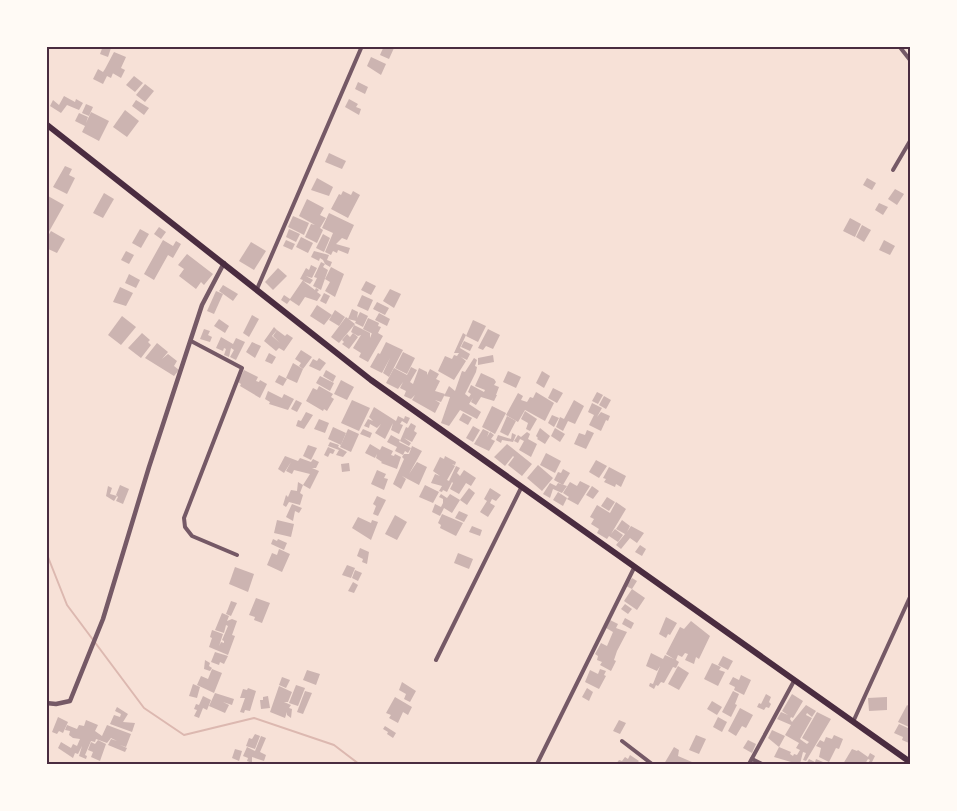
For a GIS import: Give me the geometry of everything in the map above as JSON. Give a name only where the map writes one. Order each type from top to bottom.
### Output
[{"type":"main road","points":[[46,124],[371,380],[910,762]]},
{"type":"street","points":[[256,290],[362,46]]},
{"type":"street","points":[[899,46],[910,60]]},
{"type":"street","points":[[893,170],[910,141]]},
{"type":"street","points":[[46,703],[56,704],[70,701],[87,661],[103,619],[149,467],[202,305],[224,263]]},
{"type":"street","points":[[191,341],[242,368],[184,518],[185,527],[192,536],[237,555]]},
{"type":"street","points":[[436,660],[521,488]]},
{"type":"street","points":[[537,765],[634,568]]},
{"type":"street","points":[[853,722],[910,597]]},
{"type":"street","points":[[749,765],[795,681]]},
{"type":"street","points":[[622,741],[652,765]]},
{"type":"street","points":[[752,759],[762,765]]},
{"type":"building","points":[[103,46],[111,48],[108,57],[100,54]]},
{"type":"building","points":[[384,46],[394,48],[389,59],[380,55]]},
{"type":"building","points":[[114,52],[126,57],[121,68],[125,70],[121,78],[113,73],[111,78],[107,76],[103,84],[93,79],[98,69],[103,72]]},
{"type":"building","points":[[371,57],[386,64],[381,75],[367,66]]},
{"type":"building","points":[[134,76],[143,83],[135,92],[126,85]]},
{"type":"building","points":[[358,82],[368,87],[365,94],[355,89]]},
{"type":"building","points":[[145,84],[154,91],[145,102],[136,95]]},
{"type":"building","points":[[64,96],[75,102],[76,99],[83,103],[79,110],[67,105],[61,113],[50,106],[53,100],[59,105]]},
{"type":"building","points":[[349,99],[358,104],[356,107],[361,109],[359,115],[345,107]]},
{"type":"building","points":[[136,100],[149,108],[144,115],[132,106]]},
{"type":"building","points":[[86,104],[93,107],[89,116],[82,113]]},
{"type":"building","points":[[125,110],[139,121],[127,137],[113,127]]},
{"type":"building","points":[[91,112],[109,121],[99,141],[82,132],[85,126],[75,121],[79,113],[88,117],[86,123]]},
{"type":"building","points":[[329,153],[346,161],[342,169],[325,162]]},
{"type":"building","points":[[65,166],[72,169],[69,175],[75,178],[67,194],[53,187]]},
{"type":"building","points":[[317,178],[333,187],[329,196],[311,190]]},
{"type":"building","points":[[867,178],[876,183],[872,190],[863,185]]},
{"type":"building","points":[[895,189],[904,194],[897,205],[888,199]]},
{"type":"building","points":[[343,191],[351,195],[353,191],[360,195],[348,218],[331,209]]},
{"type":"building","points":[[104,193],[114,199],[103,218],[93,213]]},
{"type":"building","points":[[48,196],[64,205],[46,237],[46,198]]},
{"type":"building","points":[[307,199],[324,208],[320,215],[326,218],[320,228],[323,230],[317,243],[305,237],[311,224],[315,225],[299,216]]},
{"type":"building","points":[[879,203],[888,207],[883,215],[875,210]]},
{"type":"building","points":[[329,213],[354,225],[347,240],[342,238],[336,244],[350,248],[348,254],[338,250],[337,253],[333,251],[331,255],[325,252],[333,233],[322,228]]},
{"type":"building","points":[[293,216],[309,223],[304,235],[288,227]]},
{"type":"building","points":[[850,218],[861,224],[855,237],[843,231]]},
{"type":"building","points":[[862,225],[871,230],[864,242],[856,237]]},
{"type":"building","points":[[159,227],[166,232],[161,239],[154,234]]},
{"type":"building","points":[[140,229],[149,234],[141,248],[132,243]]},
{"type":"building","points":[[289,229],[300,234],[296,242],[286,237]]},
{"type":"building","points":[[51,231],[65,239],[57,253],[46,248],[46,239]]},
{"type":"building","points":[[323,234],[330,238],[324,252],[316,248]]},
{"type":"building","points":[[301,237],[313,243],[308,253],[296,247]]},
{"type":"building","points":[[163,240],[173,246],[176,241],[181,244],[173,258],[168,255],[154,280],[144,274]]},
{"type":"building","points":[[286,240],[295,244],[292,250],[283,246]]},
{"type":"building","points":[[884,240],[895,246],[890,255],[879,250]]},
{"type":"building","points":[[251,242],[266,251],[254,270],[239,261]]},
{"type":"building","points":[[126,251],[134,255],[129,264],[121,260]]},
{"type":"building","points":[[314,251],[329,255],[327,260],[332,262],[330,267],[320,258],[319,261],[311,257]]},
{"type":"building","points":[[187,254],[213,274],[204,285],[201,282],[196,289],[179,276],[184,269],[178,265]]},
{"type":"building","points":[[321,262],[328,270],[321,290],[313,286],[317,278],[314,277]]},
{"type":"building","points":[[311,265],[317,268],[312,278],[306,276],[313,280],[310,284],[303,281],[315,290],[316,288],[319,290],[317,292],[321,295],[317,301],[305,297],[299,306],[290,300],[287,304],[281,300],[284,295],[290,299],[303,280],[300,279],[306,268],[309,270]]},
{"type":"building","points":[[331,267],[344,274],[335,297],[325,291],[330,282],[325,279]]},
{"type":"building","points":[[278,268],[287,276],[273,290],[265,282]]},
{"type":"building","points":[[129,274],[140,280],[136,288],[125,283]]},
{"type":"building","points":[[366,281],[376,286],[371,295],[361,290]]},
{"type":"building","points":[[223,285],[238,294],[233,301],[219,291]]},
{"type":"building","points":[[120,287],[133,293],[126,306],[113,302]]},
{"type":"building","points":[[390,289],[401,294],[394,308],[383,301]]},
{"type":"building","points":[[216,291],[223,294],[214,314],[207,311]]},
{"type":"building","points":[[324,293],[330,296],[326,304],[320,301]]},
{"type":"building","points":[[362,295],[373,300],[368,311],[357,306]]},
{"type":"building","points":[[377,302],[389,308],[385,315],[373,309]]},
{"type":"building","points":[[317,305],[332,315],[324,325],[310,316]]},
{"type":"building","points":[[352,309],[358,312],[357,318],[360,312],[368,316],[363,327],[355,323],[356,321],[348,319]]},
{"type":"building","points":[[335,310],[345,317],[339,326],[329,320]]},
{"type":"building","points":[[379,313],[390,319],[387,326],[375,320]]},
{"type":"building","points":[[252,315],[259,319],[249,337],[243,333]]},
{"type":"building","points":[[122,316],[136,327],[121,345],[108,335]]},
{"type":"building","points":[[346,317],[355,324],[339,343],[331,337]]},
{"type":"building","points":[[368,318],[379,323],[378,326],[381,327],[378,333],[383,336],[368,362],[359,357],[361,353],[353,348],[361,335],[358,336],[351,332],[354,325],[370,333],[370,338],[372,333],[363,329]]},
{"type":"building","points":[[219,319],[229,326],[225,333],[214,326]]},
{"type":"building","points":[[473,320],[486,326],[478,342],[466,336]]},
{"type":"building","points":[[274,327],[285,336],[287,334],[293,338],[284,351],[279,348],[276,351],[264,341]]},
{"type":"building","points":[[204,329],[210,331],[208,335],[212,337],[210,342],[200,339]]},
{"type":"building","points":[[488,329],[500,335],[493,349],[486,346],[483,350],[478,348]]},
{"type":"building","points":[[142,333],[150,340],[148,342],[151,345],[141,358],[128,348]]},
{"type":"building","points":[[353,333],[358,337],[349,349],[342,344],[344,342],[342,340],[347,334],[350,337]]},
{"type":"building","points":[[463,333],[466,335],[460,348],[470,354],[467,360],[461,357],[466,361],[454,380],[438,371],[445,356],[452,359],[459,353],[454,353]]},
{"type":"building","points":[[221,337],[233,344],[236,338],[245,342],[236,360],[230,357],[234,350],[231,348],[229,357],[224,355],[226,349],[224,348],[223,351],[216,348]]},
{"type":"building","points":[[464,341],[473,345],[470,351],[461,347]]},
{"type":"building","points":[[252,342],[261,346],[255,358],[246,352]]},
{"type":"building","points":[[386,342],[403,350],[389,377],[383,373],[390,358],[382,373],[370,367]]},
{"type":"building","points":[[157,343],[168,352],[162,359],[168,354],[177,361],[174,366],[179,370],[174,376],[145,358]]},
{"type":"building","points":[[301,350],[312,357],[303,369],[299,366],[301,363],[295,359]]},
{"type":"building","points":[[403,352],[415,358],[407,374],[395,368]]},
{"type":"building","points":[[269,353],[276,357],[272,364],[265,361]]},
{"type":"building","points":[[493,355],[494,362],[478,365],[478,358]]},
{"type":"building","points":[[319,358],[326,363],[320,371],[309,366],[313,359],[317,361]]},
{"type":"building","points":[[474,358],[477,360],[476,372],[465,394],[469,397],[471,394],[468,392],[471,385],[484,392],[485,390],[475,386],[481,373],[494,379],[496,382],[494,385],[499,387],[494,401],[481,397],[476,405],[471,402],[473,398],[469,404],[481,412],[477,419],[460,410],[449,426],[441,423],[450,397],[444,396],[449,386],[455,391],[462,371],[465,372]]},
{"type":"building","points":[[293,363],[303,369],[297,383],[286,378]]},
{"type":"building","points":[[411,367],[417,370],[410,382],[413,384],[419,368],[427,372],[427,375],[430,369],[439,374],[436,379],[440,381],[435,391],[445,394],[441,402],[435,400],[440,403],[435,413],[412,400],[415,395],[411,399],[404,396],[406,391],[400,388],[403,382],[398,389],[386,383],[394,368],[407,375]]},
{"type":"building","points":[[244,370],[258,377],[256,381],[260,380],[267,384],[260,398],[240,386],[238,382]]},
{"type":"building","points":[[326,370],[336,376],[333,382],[323,376]]},
{"type":"building","points":[[508,371],[521,377],[516,388],[503,382]]},
{"type":"building","points":[[542,371],[550,376],[544,388],[536,383]]},
{"type":"building","points":[[279,375],[287,379],[283,386],[275,382]]},
{"type":"building","points":[[320,376],[334,383],[330,391],[316,383]]},
{"type":"building","points":[[341,380],[354,387],[347,400],[334,394]]},
{"type":"building","points":[[319,386],[333,394],[331,397],[334,399],[327,411],[306,401],[313,388],[317,390]]},
{"type":"building","points":[[553,388],[563,393],[557,403],[548,398]]},
{"type":"building","points":[[268,391],[282,398],[284,394],[294,399],[288,410],[269,404],[270,402],[265,399]]},
{"type":"building","points":[[536,392],[554,403],[545,421],[525,410],[518,422],[506,415],[518,393],[523,396],[521,400],[527,402]]},
{"type":"building","points":[[597,392],[603,395],[598,404],[592,401]]},
{"type":"building","points":[[604,396],[611,400],[606,409],[599,405]]},
{"type":"building","points":[[296,400],[302,403],[297,412],[291,409]]},
{"type":"building","points":[[352,400],[370,408],[359,431],[341,423]]},
{"type":"building","points":[[574,400],[584,406],[575,424],[568,421],[563,431],[556,427],[560,417],[564,419]]},
{"type":"building","points":[[592,403],[602,408],[597,417],[601,412],[610,416],[601,431],[589,425],[594,415],[588,412]]},
{"type":"building","points":[[492,406],[506,413],[495,434],[482,427]]},
{"type":"building","points":[[374,407],[396,421],[398,416],[404,419],[405,416],[410,418],[407,424],[402,421],[400,424],[403,425],[399,434],[391,430],[393,423],[385,439],[375,433],[381,424],[377,428],[370,424],[369,428],[364,426],[368,419],[373,421],[369,417]]},
{"type":"building","points":[[525,411],[537,419],[530,431],[526,429],[528,423],[521,419]]},
{"type":"building","points":[[306,412],[313,415],[304,429],[296,426],[298,420],[301,421]]},
{"type":"building","points":[[463,413],[472,418],[468,425],[459,420]]},
{"type":"building","points":[[552,415],[559,418],[554,427],[548,423]]},
{"type":"building","points":[[507,416],[516,421],[508,436],[500,432]]},
{"type":"building","points":[[319,419],[329,423],[325,433],[314,429]]},
{"type":"building","points":[[411,423],[416,426],[414,431],[417,433],[412,442],[404,438],[411,443],[409,446],[400,441],[406,427],[408,428]]},
{"type":"building","points":[[473,426],[480,430],[473,442],[466,438]]},
{"type":"building","points":[[333,427],[346,433],[341,445],[328,439]]},
{"type":"building","points":[[540,428],[550,436],[545,444],[536,436]]},
{"type":"building","points":[[555,428],[565,434],[560,442],[551,436]]},
{"type":"building","points":[[348,429],[359,434],[351,452],[340,447]]},
{"type":"building","points":[[363,429],[372,433],[370,438],[360,434]]},
{"type":"building","points":[[483,429],[489,432],[487,437],[490,432],[494,435],[491,439],[495,441],[489,451],[474,444]]},
{"type":"building","points":[[587,430],[594,433],[586,449],[574,444],[579,433],[585,435]]},
{"type":"building","points":[[527,432],[530,434],[528,439],[537,444],[531,457],[519,450],[524,441],[520,439],[518,443],[514,441],[518,435],[521,437]]},
{"type":"building","points":[[512,433],[516,435],[513,442],[502,440],[501,443],[496,440],[498,435],[511,439]]},
{"type":"building","points":[[391,435],[411,448],[408,453],[405,451],[403,455],[395,451],[397,447],[387,442]]},
{"type":"building","points":[[330,442],[339,445],[338,447],[347,452],[343,457],[336,455],[339,450],[328,446]]},
{"type":"building","points":[[370,444],[380,450],[382,446],[393,451],[391,455],[401,457],[397,469],[381,463],[376,458],[377,454],[375,458],[365,453]]},
{"type":"building","points":[[507,444],[532,464],[522,476],[508,465],[513,456],[505,466],[494,457]]},
{"type":"building","points":[[308,445],[317,448],[311,460],[303,456]]},
{"type":"building","points":[[412,446],[422,451],[409,474],[417,462],[427,467],[419,485],[402,476],[406,479],[401,489],[393,484],[404,459],[402,457],[404,454],[409,454]]},
{"type":"building","points":[[328,447],[335,450],[328,457],[324,455]]},
{"type":"building","points":[[546,453],[561,461],[555,473],[540,465]]},
{"type":"building","points":[[285,456],[298,461],[300,458],[319,462],[316,468],[312,468],[319,471],[310,489],[303,485],[310,474],[294,470],[292,474],[286,471],[291,462],[284,473],[278,469]]},
{"type":"building","points":[[445,456],[456,462],[455,465],[452,464],[455,466],[447,480],[449,481],[456,466],[460,468],[457,473],[460,476],[464,470],[476,478],[471,486],[466,483],[459,494],[450,489],[452,482],[447,492],[439,491],[442,486],[431,483],[435,474],[440,476],[433,471],[440,457],[444,459]]},
{"type":"building","points":[[596,460],[607,466],[599,478],[589,472]]},
{"type":"building","points":[[349,463],[350,471],[342,472],[341,464]]},
{"type":"building","points":[[538,465],[553,478],[542,491],[527,478]]},
{"type":"building","points":[[609,467],[626,476],[621,487],[604,482],[606,479],[603,478]]},
{"type":"building","points":[[563,469],[570,473],[563,485],[554,480],[558,472],[561,473]]},
{"type":"building","points":[[377,470],[386,474],[384,478],[388,479],[384,490],[371,484]]},
{"type":"building","points":[[580,481],[590,486],[578,505],[567,499],[569,497],[563,493],[570,482],[577,486]]},
{"type":"building","points":[[298,482],[303,485],[300,505],[289,502],[286,507],[283,505],[286,495],[288,497],[291,490],[297,491]]},
{"type":"building","points":[[550,483],[556,486],[558,483],[567,486],[562,493],[553,489],[550,498],[543,494]]},
{"type":"building","points":[[120,485],[129,489],[123,504],[116,501]]},
{"type":"building","points":[[425,485],[439,492],[433,503],[419,497]]},
{"type":"building","points":[[108,486],[112,488],[110,494],[117,496],[114,501],[106,496]]},
{"type":"building","points":[[592,486],[599,491],[593,499],[586,495]]},
{"type":"building","points":[[469,488],[475,493],[467,505],[460,500]]},
{"type":"building","points":[[490,488],[501,495],[496,501],[492,499],[490,503],[495,506],[488,517],[480,512],[487,501],[484,499]]},
{"type":"building","points":[[558,492],[567,498],[563,506],[553,500]]},
{"type":"building","points":[[441,494],[447,498],[450,494],[460,500],[452,513],[444,508],[440,516],[432,512],[435,504],[441,507],[443,503],[443,499],[439,497]]},
{"type":"building","points":[[377,496],[386,500],[378,516],[373,514],[376,506],[373,504]]},
{"type":"building","points":[[607,497],[615,502],[609,511],[601,506]]},
{"type":"building","points":[[616,502],[626,509],[611,534],[615,529],[623,535],[618,542],[609,536],[607,539],[597,533],[599,529],[591,524],[594,519],[590,517],[597,505],[610,513]]},
{"type":"building","points":[[292,504],[302,508],[299,513],[295,511],[293,521],[286,517]]},
{"type":"building","points":[[459,511],[468,515],[464,522],[455,518]]},
{"type":"building","points":[[442,514],[463,523],[456,536],[440,528],[441,525],[438,523]]},
{"type":"building","points":[[395,515],[407,522],[397,540],[385,534]]},
{"type":"building","points":[[358,517],[371,523],[372,520],[378,522],[371,540],[352,528]]},
{"type":"building","points":[[277,520],[294,524],[291,537],[274,533]]},
{"type":"building","points":[[622,520],[630,526],[627,532],[631,526],[644,533],[637,543],[630,538],[621,549],[616,545],[625,534],[616,529]]},
{"type":"building","points":[[472,526],[482,530],[480,536],[469,532]]},
{"type":"building","points":[[273,539],[287,543],[284,550],[271,544]]},
{"type":"building","points":[[640,545],[646,549],[642,556],[635,552]]},
{"type":"building","points":[[360,548],[369,552],[367,564],[357,556]]},
{"type":"building","points":[[279,549],[290,554],[282,572],[267,565],[272,553],[277,555]]},
{"type":"building","points":[[458,553],[473,559],[469,569],[454,563]]},
{"type":"building","points":[[347,565],[355,568],[351,578],[342,575]]},
{"type":"building","points":[[235,567],[254,574],[248,592],[229,584]]},
{"type":"building","points":[[355,570],[362,573],[358,581],[352,578]]},
{"type":"building","points":[[632,578],[637,581],[632,589],[626,586]]},
{"type":"building","points":[[353,582],[358,585],[354,593],[348,591]]},
{"type":"building","points":[[632,589],[645,598],[637,610],[624,601]]},
{"type":"building","points":[[256,598],[270,603],[262,623],[249,615]]},
{"type":"building","points":[[231,601],[237,603],[231,616],[226,614]]},
{"type":"building","points":[[625,604],[632,609],[628,614],[621,609]]},
{"type":"building","points":[[222,613],[229,616],[227,621],[232,619],[237,621],[232,635],[235,636],[228,655],[209,647],[212,630],[223,634],[219,646],[221,642],[224,643],[222,640],[228,626],[226,625],[224,633],[215,630]]},
{"type":"building","points":[[666,617],[677,623],[666,638],[659,634]]},
{"type":"building","points":[[625,618],[634,623],[631,629],[622,624]]},
{"type":"building","points":[[610,620],[618,624],[616,628],[627,632],[617,651],[614,660],[616,661],[611,671],[600,665],[602,662],[597,660],[598,656],[595,654],[601,643],[607,646],[613,632],[606,628]]},
{"type":"building","points":[[691,621],[710,636],[699,659],[696,657],[694,664],[685,660],[688,654],[685,653],[682,657],[678,655],[676,660],[679,662],[676,668],[673,667],[664,683],[656,685],[654,689],[649,686],[650,683],[653,684],[660,666],[657,671],[646,666],[651,653],[663,659],[665,655],[674,659],[666,654],[680,627],[684,629]]},
{"type":"building","points":[[215,652],[228,656],[224,664],[211,662]]},
{"type":"building","points":[[723,656],[733,661],[728,670],[718,665]]},
{"type":"building","points":[[205,660],[210,663],[209,666],[212,668],[210,671],[204,669]]},
{"type":"building","points":[[712,663],[721,667],[719,670],[725,672],[718,686],[704,679]]},
{"type":"building","points":[[678,666],[689,673],[679,690],[668,684]]},
{"type":"building","points":[[212,669],[222,673],[214,693],[197,685],[201,676],[208,679]]},
{"type":"building","points":[[600,669],[606,671],[604,675],[606,676],[599,689],[585,682],[590,670],[598,674]]},
{"type":"building","points":[[307,670],[320,674],[316,685],[303,680]]},
{"type":"building","points":[[741,675],[751,680],[744,695],[734,690],[735,687],[729,684],[733,677],[739,680]]},
{"type":"building","points":[[282,677],[290,680],[286,688],[279,685]]},
{"type":"building","points":[[402,682],[416,691],[410,702],[404,699],[406,694],[399,690]]},
{"type":"building","points":[[193,684],[200,687],[197,698],[189,696]]},
{"type":"building","points":[[296,685],[305,688],[298,706],[289,703]]},
{"type":"building","points":[[279,686],[292,692],[288,702],[284,702],[291,705],[289,708],[292,709],[291,718],[287,712],[285,718],[270,712]]},
{"type":"building","points":[[587,688],[593,692],[589,701],[582,697]]},
{"type":"building","points":[[243,689],[256,691],[250,711],[245,710],[244,713],[240,712],[245,698],[240,698]]},
{"type":"building","points":[[305,691],[312,693],[303,714],[297,712]]},
{"type":"building","points":[[733,691],[739,694],[731,717],[722,712]]},
{"type":"building","points":[[215,693],[234,699],[232,705],[223,702],[229,705],[225,713],[209,706]]},
{"type":"building","points":[[766,694],[771,697],[769,702],[771,704],[764,710],[757,707]]},
{"type":"building","points":[[792,694],[803,701],[793,718],[791,717],[792,722],[806,705],[816,711],[812,717],[807,713],[806,715],[812,718],[800,739],[807,744],[809,742],[802,738],[817,712],[831,719],[806,761],[803,760],[806,753],[803,752],[800,764],[789,764],[791,762],[774,757],[779,747],[791,752],[793,756],[797,755],[800,750],[796,748],[799,743],[785,735],[791,725],[777,719],[781,712],[788,715],[782,711]]},
{"type":"building","points":[[203,696],[211,700],[207,710],[203,708],[199,718],[194,716],[197,710],[194,709],[196,704],[199,705]]},
{"type":"building","points":[[268,696],[270,708],[261,709],[260,700]]},
{"type":"building","points":[[395,697],[412,707],[408,715],[403,712],[398,723],[389,718],[391,715],[386,713]]},
{"type":"building","points":[[887,697],[887,710],[869,711],[868,698]]},
{"type":"building","points":[[712,701],[722,707],[717,715],[707,709]]},
{"type":"building","points":[[907,705],[910,707],[909,727],[898,722]]},
{"type":"building","points":[[117,707],[128,714],[123,722],[135,723],[132,732],[110,724],[114,715],[120,717],[121,714],[115,711]]},
{"type":"building","points":[[740,708],[753,715],[746,728],[742,726],[736,736],[728,731]]},
{"type":"building","points":[[58,717],[68,722],[63,733],[59,731],[57,734],[52,732]]},
{"type":"building","points":[[718,717],[727,722],[722,732],[713,727]]},
{"type":"building","points":[[86,720],[98,725],[95,731],[102,736],[107,725],[131,734],[126,747],[120,745],[127,748],[125,752],[108,745],[111,739],[117,741],[111,738],[107,743],[96,739],[95,742],[91,741],[85,755],[86,759],[79,756],[82,746],[73,758],[58,748],[61,742],[71,748],[73,744],[77,746],[80,739],[73,738],[69,735],[70,731],[65,730],[67,725],[77,729],[79,725],[84,726]]},
{"type":"building","points":[[619,720],[626,723],[620,734],[613,731]]},
{"type":"building","points":[[899,724],[910,729],[909,743],[894,733]]},
{"type":"building","points":[[385,726],[396,733],[393,738],[383,729]]},
{"type":"building","points":[[772,730],[785,736],[779,747],[768,738]]},
{"type":"building","points":[[255,734],[260,736],[255,749],[246,746],[249,738],[252,739]]},
{"type":"building","points":[[696,735],[706,739],[699,754],[689,750]]},
{"type":"building","points":[[834,735],[843,739],[829,762],[819,757],[821,748],[816,746],[820,740],[824,742],[826,737],[832,739]]},
{"type":"building","points":[[261,736],[266,738],[260,752],[266,755],[264,761],[252,757],[252,763],[247,761],[248,758],[243,756],[247,747],[255,751]]},
{"type":"building","points":[[98,740],[106,744],[100,761],[91,757],[93,752],[88,750],[91,742],[95,744]]},
{"type":"building","points":[[748,740],[756,744],[752,753],[743,748]]},
{"type":"building","points":[[674,747],[679,750],[678,756],[692,762],[691,764],[664,764]]},
{"type":"building","points":[[235,749],[242,751],[239,761],[232,758]]},
{"type":"building","points":[[852,749],[868,757],[870,753],[875,756],[871,764],[868,763],[870,760],[868,759],[865,764],[843,764]]},
{"type":"building","points":[[630,755],[639,761],[636,764],[616,764],[625,757],[628,759]]},
{"type":"building","points":[[809,759],[815,762],[816,759],[823,762],[806,764]]},
{"type":"waterway","points":[[46,552],[67,605],[144,708],[184,735],[254,718],[334,745],[359,764]]}]
